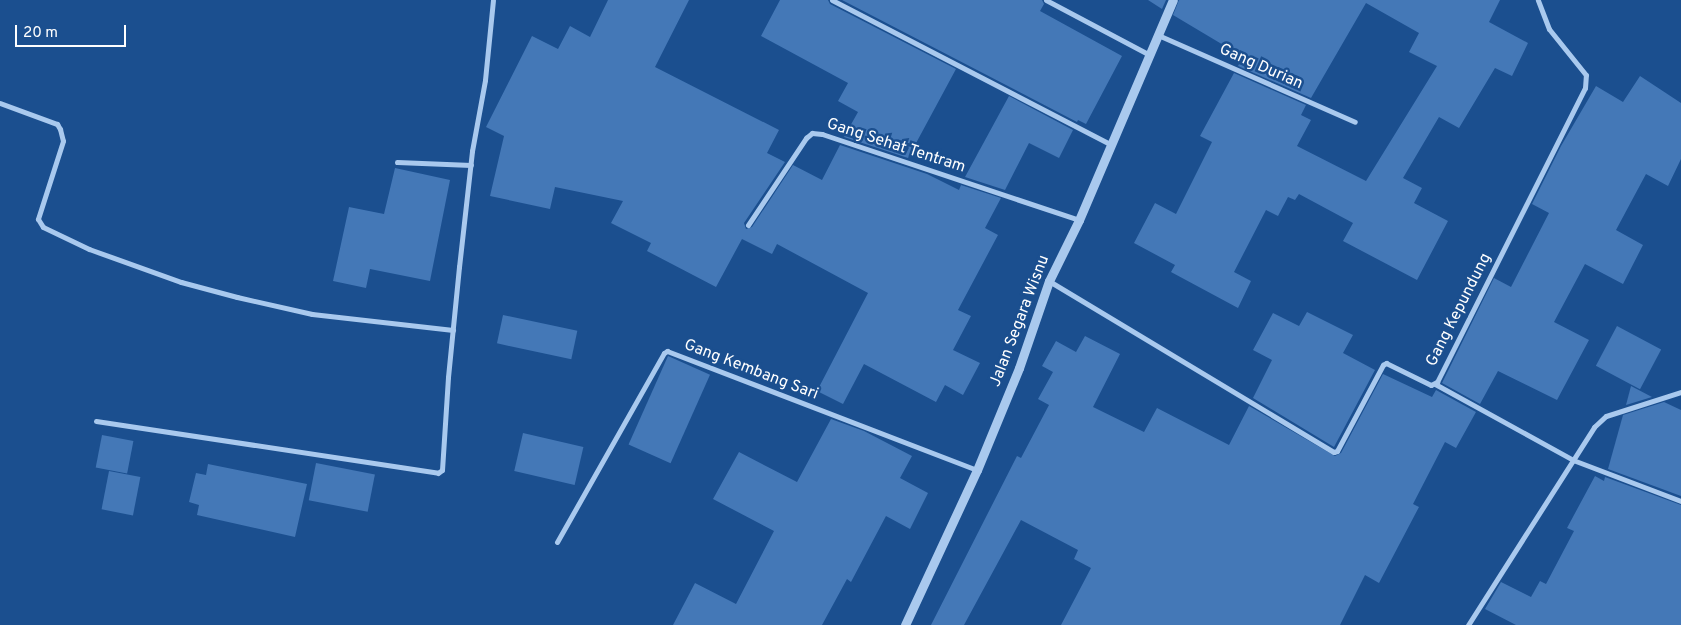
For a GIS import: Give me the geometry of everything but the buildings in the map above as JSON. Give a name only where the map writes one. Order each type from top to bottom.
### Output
[{"type":"street","points":[[96,421],[438,472],[444,464],[453,330],[471,165],[485,80],[493,0]]},
{"type":"street","points":[[832,0],[1110,144]]},
{"type":"street","points":[[1046,0],[1150,55]]},
{"type":"street","name":"Jalan Segara Wisnu","points":[[906,625],[977,470],[1019,368],[1048,281],[1079,220],[1173,0]]},
{"type":"street","name":"Gang Kepundung","points":[[1048,281],[1334,452],[1338,449],[1383,365],[1386,363],[1431,385],[1435,384],[1585,88],[1586,75],[1549,30],[1538,0]]},
{"type":"street","name":"Gang Durian","points":[[1158,35],[1355,122]]},
{"type":"street","points":[[0,103],[57,124],[60,129],[63,141],[38,219],[43,227],[89,249],[181,282],[237,297],[312,314],[453,330]]},
{"type":"street","name":"Gang Sehat Tentram","points":[[748,225],[806,138],[812,133],[822,134],[1079,220]]},
{"type":"street","points":[[397,162],[471,165]]},
{"type":"street","name":"Gang Kembang Sari","points":[[557,542],[664,353],[667,351],[977,470]]},
{"type":"street","points":[[1435,384],[1573,460],[1681,501]]},
{"type":"street","points":[[1468,625],[1594,427],[1606,416],[1681,392]]}]
